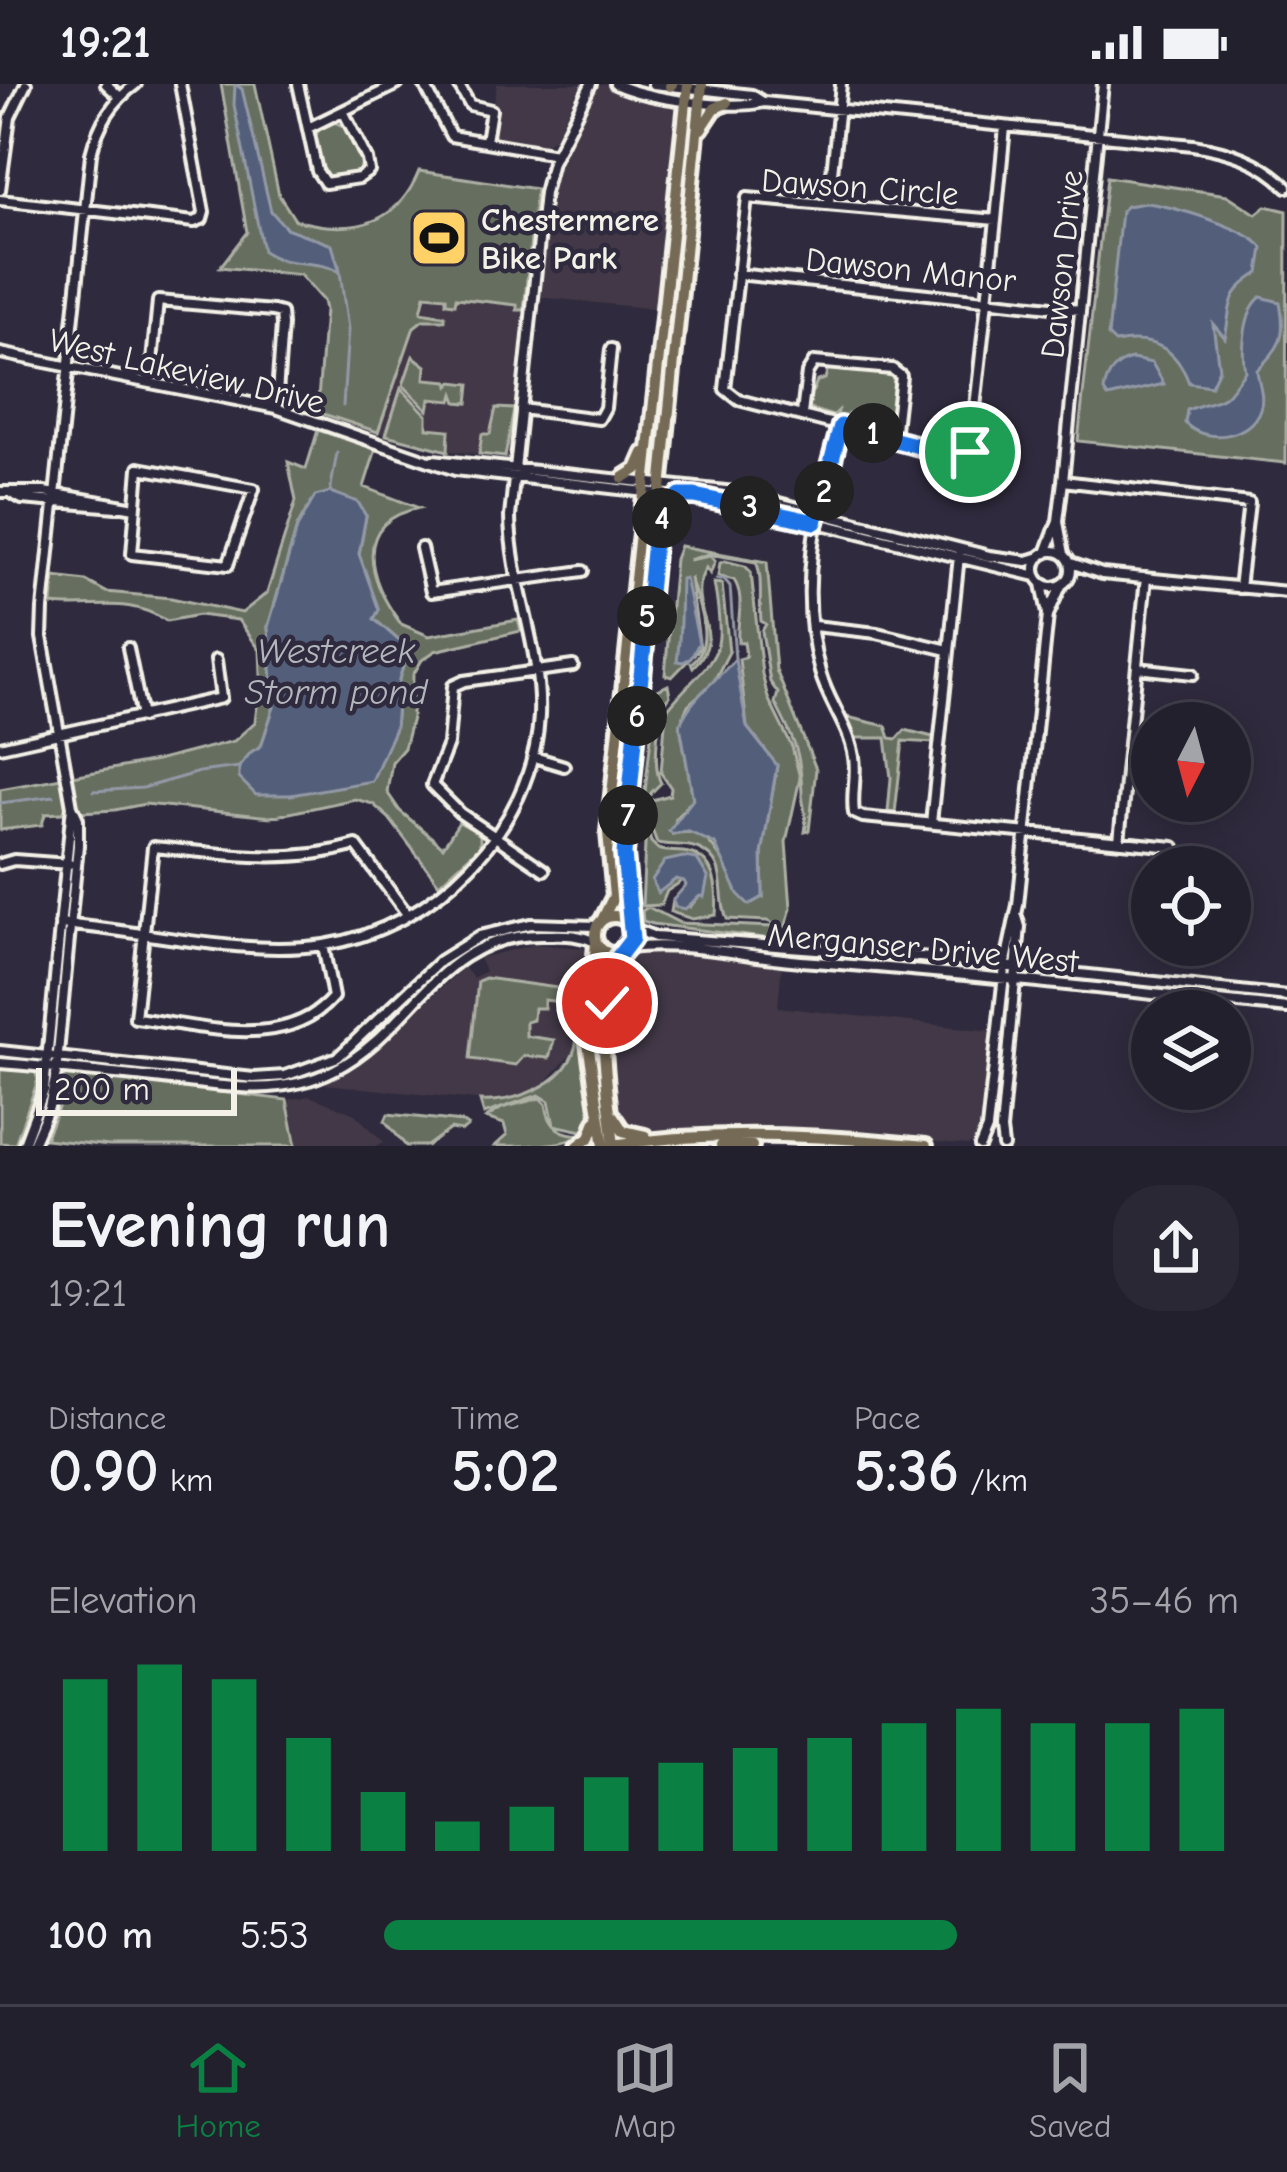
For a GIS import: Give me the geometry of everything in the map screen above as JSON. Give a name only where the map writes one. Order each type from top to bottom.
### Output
[{"type":"main road","points":[[609,1146],[604,1063],[608,979],[611,965],[632,939],[624,854],[697,136],[695,92]]},
{"type":"main road","points":[[609,1146],[588,1042],[596,942],[614,896],[608,832],[695,92]]},
{"type":"main road","points":[[697,136],[711,112],[727,103]]},
{"type":"main road","points":[[623,478],[637,469],[652,433]]},
{"type":"main road","points":[[656,528],[669,506],[683,495]]},
{"type":"main road","points":[[600,922],[621,917],[632,927]]},
{"type":"main road","points":[[596,942],[605,952],[624,950]]},
{"type":"main road","points":[[578,1146],[594,1130],[595,1088]]},
{"type":"main road","points":[[610,1109],[620,1127],[634,1135],[783,1134],[926,1146]]},
{"type":"main road","points":[[609,1146],[691,1136]]},
{"type":"main road","points":[[721,1146],[752,1146]]},
{"type":"street","points":[[0,190],[5,117],[26,84]]},
{"type":"street","points":[[106,84],[119,96]]},
{"type":"street","points":[[32,1146],[49,1107],[78,819],[42,637],[55,499],[94,142],[119,96],[136,84]]},
{"type":"street","points":[[0,200],[202,220],[180,84]]},
{"type":"street","points":[[298,84],[322,182],[334,184],[364,176],[369,163],[344,113]]},
{"type":"street","points":[[308,128],[398,84]]},
{"type":"street","points":[[424,84],[452,136],[556,154]]},
{"type":"street","points":[[458,84],[470,105],[490,110],[486,141]]},
{"type":"street","points":[[66,924],[262,946],[323,945],[407,914],[461,876],[494,838],[517,800],[533,757],[539,714],[536,670],[510,545],[544,193],[556,154],[591,84]]},
{"type":"street","points":[[615,84],[637,92],[752,95],[764,102]]},
{"type":"street","points":[[653,84],[727,103],[764,102],[1224,150],[1269,170],[1287,187]]},
{"type":"street","points":[[829,203],[842,84]]},
{"type":"street","name":"Dawson Drive","points":[[1040,580],[1043,555],[1058,521],[1063,482],[1103,84]]},
{"type":"street","name":"Dawson Circle","points":[[996,220],[750,196],[737,274],[725,385],[728,394],[954,455],[970,452],[996,220],[1005,127]]},
{"type":"street","name":"Dawson Manor","points":[[737,274],[1081,310]]},
{"type":"street","points":[[150,382],[158,301],[273,311],[281,314],[282,325],[276,408]]},
{"type":"street","points":[[521,409],[599,419],[611,349]]},
{"type":"street","name":"West Lakeview Drive","points":[[0,353],[276,408],[432,460],[660,488],[735,492],[1040,580],[1065,582]]},
{"type":"street","points":[[802,415],[807,374],[814,362],[892,369],[901,374],[894,438]]},
{"type":"street","points":[[841,426],[816,518],[808,569],[820,672],[854,756],[854,812],[858,817],[1163,846]]},
{"type":"street","points":[[140,468],[254,489],[228,565],[132,554],[135,508],[140,468]]},
{"type":"street","name":"West Lakeview Drive","points":[[514,471],[623,478],[646,486]]},
{"type":"street","points":[[1063,482],[1249,503],[1240,588]]},
{"type":"street","name":"West Lakeview Drive","points":[[660,488],[816,518]]},
{"type":"street","points":[[0,492],[135,508]]},
{"type":"street","name":"Dawson Drive","points":[[1058,521],[1064,554]]},
{"type":"street","points":[[421,548],[431,592],[583,571]]},
{"type":"street","points":[[1064,554],[1071,563],[1102,574],[1287,592]]},
{"type":"street","name":"West Lakeview Drive","points":[[959,555],[1024,561],[1064,554]]},
{"type":"street","points":[[931,824],[959,555]]},
{"type":"street","points":[[1048,615],[1071,563]]},
{"type":"street","points":[[1065,582],[1102,574]]},
{"type":"street","points":[[1119,842],[1146,578]]},
{"type":"street","points":[[980,1146],[986,1129],[1010,926],[1016,916],[1048,615],[1040,580]]},
{"type":"street","points":[[814,626],[877,633],[948,650]]},
{"type":"street","points":[[128,648],[142,718]]},
{"type":"street","points":[[0,747],[220,698],[216,660]]},
{"type":"street","points":[[544,870],[460,813],[432,785],[448,744],[453,686],[464,680],[573,666]]},
{"type":"street","points":[[1137,668],[1193,674]]},
{"type":"street","points":[[533,757],[564,766]]},
{"type":"street","points":[[323,945],[333,997],[304,1021],[260,1031],[136,1018],[153,847],[284,859],[356,845],[407,914]]},
{"type":"street","points":[[0,864],[14,860],[71,864]]},
{"type":"street","points":[[1003,1146],[1000,1130],[1020,927],[1016,916]]},
{"type":"street","points":[[0,1051],[260,1088],[314,1074],[362,1052],[399,1008],[465,949],[517,926],[600,922]]},
{"type":"street","name":"Merganser Drive West","points":[[632,927],[650,937],[1004,972]]},
{"type":"street","points":[[465,949],[524,935],[574,933],[596,942]]},
{"type":"street","name":"Merganser Drive West","points":[[624,950],[669,946],[1287,996]]},
{"type":"street","name":"Merganser Drive West","points":[[1016,973],[1287,1008]]},
{"type":"street","points":[[997,1042],[1010,1043]]},
{"type":"street","points":[[0,1063],[52,1062]]},
{"type":"street","points":[[22,1146],[42,1102],[52,1062]]},
{"type":"shaded area","points":[[497,84],[581,84],[554,139],[543,144],[488,136]]},
{"type":"shaded area","points":[[605,84],[629,95],[670,101],[680,109],[656,309],[538,297],[551,185],[597,86]]},
{"type":"shaded area","points":[[364,249],[525,296],[505,457],[440,450],[374,431]]},
{"type":"shaded area","points":[[536,944],[583,948],[587,954],[586,980],[580,980],[575,1050],[542,1086],[504,1103],[325,1084],[375,1049],[464,967],[473,978],[485,971],[479,958]]},
{"type":"shaded area","points":[[644,949],[782,965],[778,1007],[991,1031],[984,1127],[968,1145],[743,1126],[633,1131],[621,1123],[611,1085],[613,974],[621,960]]},
{"type":"shaded area","points":[[310,1096],[355,1114],[384,1142],[376,1146],[296,1146],[287,1100]]},
{"type":"green space","points":[[221,84],[255,84],[279,195],[295,220],[334,227],[369,222],[398,204],[419,171],[536,189],[524,310],[517,310],[517,305],[456,298],[455,304],[446,303],[446,297],[425,295],[421,312],[445,316],[445,320],[423,320],[414,327],[378,432],[317,412],[325,310],[323,301],[300,275],[220,267],[247,232]]},
{"type":"green space","points":[[334,122],[345,127],[363,163],[357,173],[330,178],[315,144],[320,129]]},
{"type":"green space","points":[[1107,177],[1227,195],[1256,214],[1266,206],[1287,211],[1286,463],[1078,441]]},
{"type":"green space","points":[[413,356],[426,366],[425,379],[448,381],[449,386],[453,382],[470,384],[468,403],[457,402],[454,394],[452,401],[430,399],[428,410],[403,385]]},
{"type":"green space","points":[[828,367],[895,376],[891,419],[870,425],[850,420],[848,413],[847,420],[837,417],[838,411],[833,416],[810,409],[808,392],[825,379]]},
{"type":"green space","points":[[401,388],[427,415],[427,428],[449,430],[448,451],[386,435]]},
{"type":"green space","points":[[496,408],[514,409],[505,457],[479,454],[482,434],[490,434]]},
{"type":"green space","points":[[318,430],[376,449],[364,487],[419,508],[383,526],[372,555],[380,589],[401,624],[429,636],[518,620],[521,631],[435,651],[422,660],[413,675],[412,718],[404,748],[392,762],[387,792],[400,811],[443,847],[459,822],[480,834],[480,846],[439,884],[389,818],[373,804],[355,799],[271,817],[145,804],[45,814],[42,825],[0,830],[0,789],[156,761],[234,741],[255,722],[260,650],[238,620],[199,615],[167,621],[124,606],[52,605],[54,577],[86,581],[106,592],[171,598],[242,613],[267,593],[296,501],[288,462],[306,469]],"holes":[[[307,509],[366,516],[359,554],[374,619],[404,645],[407,655],[399,679],[395,728],[371,781],[261,746],[274,707],[268,627],[297,527]]]},
{"type":"green space","points":[[680,546],[767,562],[776,670],[816,769],[809,831],[805,832],[798,757],[775,703],[778,693],[770,682],[756,562],[709,554],[689,560],[710,556],[715,561],[710,574],[706,568],[699,585],[707,646],[693,667],[691,663],[699,655],[704,634],[690,577],[700,648],[672,677],[665,675]]},
{"type":"green space","points":[[720,563],[751,572],[762,674],[800,778],[786,842],[791,908],[785,929],[767,921],[727,919],[714,861],[692,846],[657,843],[648,819],[652,800],[670,795],[661,773],[666,711],[706,667],[718,645],[714,583],[722,584],[729,652],[713,683],[688,705],[680,725],[693,799],[676,818],[673,834],[703,837],[763,897],[762,854],[777,766],[747,727],[739,659],[746,657],[744,642],[738,642],[739,595],[734,580],[718,576]]},
{"type":"green space","points":[[668,685],[670,696],[657,739],[661,783],[643,810],[656,691]]},
{"type":"green space","points":[[847,717],[886,726],[890,738],[897,739],[905,730],[933,737],[933,743],[903,741],[895,813],[888,812],[891,778],[886,738],[855,738]]},
{"type":"green space","points":[[646,824],[658,849],[689,853],[705,862],[716,887],[716,915],[692,919],[671,912],[673,900],[690,907],[700,895],[707,877],[697,859],[669,884],[682,881],[667,891],[661,905],[642,906]]},
{"type":"green space","points":[[648,907],[680,923],[774,927],[779,940],[653,924],[643,921],[642,911]]},
{"type":"green space","points":[[580,980],[586,984],[582,1061],[591,1118],[587,1132],[554,1125],[549,1101],[539,1095],[484,1114],[480,1101],[508,1099],[536,1089],[550,1082],[569,1061],[578,1031]]},
{"type":"green space","points":[[478,981],[558,988],[562,1002],[544,1000],[544,1008],[534,1008],[533,1020],[526,1022],[526,1036],[554,1040],[549,1058],[524,1056],[516,1065],[470,1059]]},
{"type":"green space","points":[[0,1066],[35,1071],[38,1080],[15,1144],[0,1143]]},
{"type":"green space","points":[[65,1073],[287,1100],[296,1146],[109,1146],[45,1139]]},
{"type":"green space","points":[[540,1098],[558,1128],[586,1135],[554,1143],[495,1146],[507,1135],[504,1124],[486,1118],[502,1108]]},
{"type":"green space","points":[[388,1114],[468,1126],[462,1131],[450,1129],[427,1146],[406,1146],[385,1121]]},
{"type":"water","points":[[235,84],[242,89],[271,211],[286,228],[332,245],[340,272],[282,260],[263,251],[234,105]]},
{"type":"water","points":[[1145,203],[1209,219],[1263,248],[1259,273],[1240,287],[1232,301],[1225,338],[1213,324],[1219,369],[1211,386],[1189,383],[1177,361],[1161,347],[1140,341],[1115,343],[1108,336],[1121,211]]},
{"type":"water","points":[[1261,297],[1280,302],[1283,325],[1276,348],[1257,370],[1262,394],[1255,419],[1226,435],[1194,430],[1185,423],[1187,410],[1221,399],[1245,371],[1247,320]]},
{"type":"water","points":[[1132,359],[1152,363],[1164,384],[1108,397],[1104,391],[1110,375]]},
{"type":"water","name":"Westcreek Storm pond","points":[[330,492],[358,502],[366,516],[359,554],[379,610],[374,619],[404,645],[407,655],[399,679],[395,728],[372,781],[291,795],[256,795],[239,778],[239,767],[261,746],[274,707],[268,627],[297,528],[315,496]]},
{"type":"water","points":[[685,578],[699,643],[683,662],[677,661],[681,579]]},
{"type":"water","points":[[735,659],[747,727],[777,765],[762,854],[763,897],[749,905],[738,894],[715,844],[687,831],[669,831],[693,799],[680,725],[697,698]]},
{"type":"water","points":[[697,859],[708,877],[704,897],[685,909],[675,907],[673,900],[686,885],[684,881],[676,879],[658,893],[652,880],[665,861]]},
{"type":"waterway","points":[[339,265],[348,329],[343,406]]},
{"type":"waterway","points":[[330,492],[337,453]]},
{"type":"waterway","points":[[716,579],[730,586],[735,659]]},
{"type":"waterway","points":[[93,791],[143,788],[199,772],[239,767]]},
{"type":"waterway","points":[[0,803],[54,796]]},
{"type":"place","name":"Chestermere Bike Park","points":[[439,238]]},
{"type":"route","points":[[607,1003],[609,969],[630,944],[633,933],[625,897],[624,854],[654,541],[667,508],[680,496],[695,496],[815,522],[841,426],[954,455],[970,452]]}]
